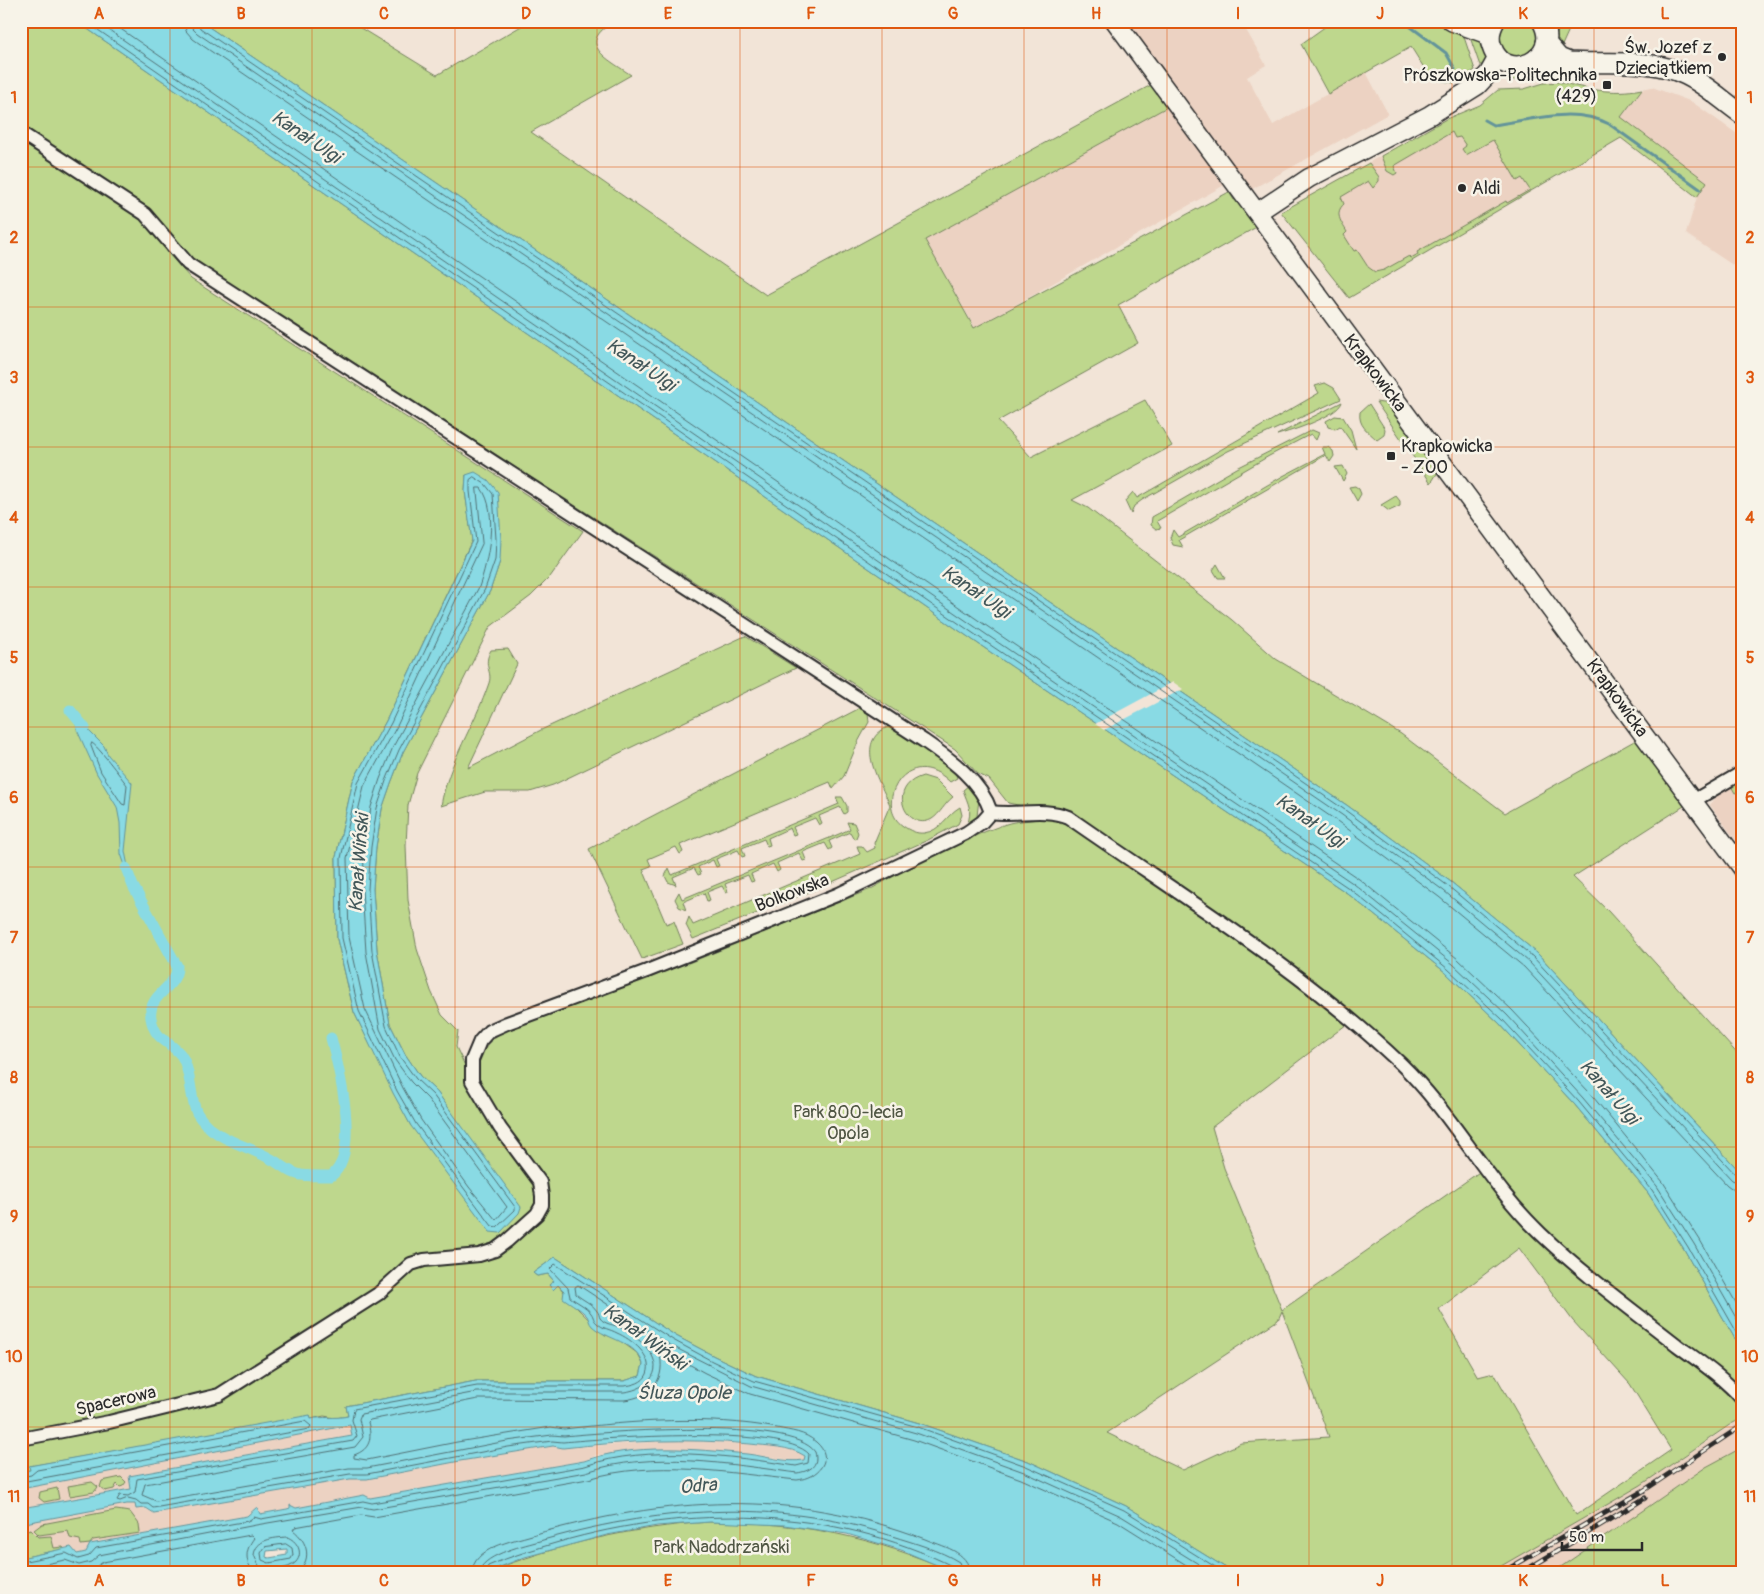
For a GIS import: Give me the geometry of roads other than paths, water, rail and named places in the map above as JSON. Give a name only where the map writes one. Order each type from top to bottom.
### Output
[{"type":"main road","points":[[1452,21],[1485,33],[1492,29],[1492,50],[1504,61],[1523,66],[1545,34],[1559,58],[1569,62],[1640,64],[1668,68],[1687,75],[1717,94],[1738,112]]},
{"type":"street","name":"Krapkowicka","points":[[1116,21],[1743,869]]},
{"type":"street","points":[[1258,212],[1309,178],[1430,115],[1478,85],[1504,61]]},
{"type":"street","points":[[21,132],[145,214],[188,264],[884,713],[952,761],[987,800],[991,812],[1008,815],[1049,812],[1068,817],[1320,995],[1401,1064],[1429,1094],[1499,1186],[1541,1235],[1618,1299],[1725,1381],[1743,1400]]},
{"type":"street","points":[[1693,801],[1743,772]]},
{"type":"street","name":"Bolkowska","points":[[472,1060],[480,1040],[488,1031],[647,971],[839,894],[966,833],[982,822],[991,812]]},
{"type":"street","name":"Spacerowa","points":[[21,1439],[109,1422],[219,1395],[378,1294],[411,1264],[424,1260],[479,1255],[495,1250],[537,1214],[542,1205],[540,1182],[500,1128],[480,1096],[472,1081],[472,1060]]},
{"type":"water","name":"Kanał Ulgi","points":[[76,21],[200,21],[1348,806],[1451,882],[1537,953],[1743,1175],[1743,1353],[1684,1249],[1648,1193],[1575,1105],[1499,1023],[1445,972],[1347,893],[980,645]]},
{"type":"water","name":"Kanał Wiński","points":[[475,472],[488,480],[498,492],[501,539],[500,561],[490,591],[403,752],[382,809],[376,847],[373,889],[377,950],[390,1024],[405,1054],[420,1076],[437,1092],[521,1207],[519,1213],[500,1233],[490,1232],[411,1126],[354,1012],[337,939],[336,857],[353,781],[386,721],[472,541],[465,491],[466,475]]},
{"type":"water","points":[[75,717],[104,746],[108,755],[132,783],[125,851],[131,882],[121,854],[120,823],[117,807],[97,774],[77,730]]},
{"type":"water","points":[[555,1257],[676,1336],[756,1376],[919,1423],[1028,1461],[1126,1506],[1234,1573],[956,1573],[901,1550],[847,1534],[784,1525],[710,1522],[657,1526],[607,1535],[525,1557],[485,1573],[21,1573],[21,1558],[71,1547],[77,1554],[86,1552],[90,1544],[247,1516],[257,1507],[260,1514],[287,1509],[290,1508],[290,1505],[296,1508],[364,1495],[370,1498],[584,1461],[603,1455],[623,1452],[685,1449],[747,1454],[790,1461],[804,1460],[805,1456],[785,1448],[726,1442],[656,1441],[563,1448],[553,1446],[367,1479],[350,1479],[154,1513],[146,1508],[136,1509],[135,1504],[127,1504],[30,1522],[21,1526],[21,1508],[131,1489],[129,1476],[352,1436],[350,1425],[21,1489],[21,1472],[30,1470],[29,1466],[310,1415],[311,1419],[348,1416],[346,1406],[476,1381],[624,1381],[640,1376],[643,1364],[634,1350],[592,1326],[585,1313],[563,1298],[564,1291],[558,1285],[553,1290],[549,1285],[554,1281],[548,1274],[537,1276],[533,1273]],"holes":[[[287,1549],[287,1555],[269,1558],[266,1557],[267,1551]]]},
{"type":"waterway","points":[[1403,21],[1446,53],[1455,69]]},
{"type":"waterway","points":[[1484,120],[1493,125],[1567,115],[1595,119],[1609,124],[1700,189]]},
{"type":"waterway","points":[[70,710],[85,728]]},
{"type":"waterway","points":[[126,868],[133,886],[177,966],[173,980],[158,997],[151,1010],[153,1026],[159,1036],[176,1050],[185,1062],[195,1108],[212,1130],[231,1141],[262,1154],[297,1174],[331,1176],[340,1165],[345,1149],[346,1131],[339,1069],[331,1038]]},
{"type":"railway","points":[[1501,1573],[1643,1491],[1743,1425]]},
{"type":"railway","points":[[1521,1573],[1645,1498]]},
{"type":"place","name":"Św. Jozef z Dzieciątkiem","points":[[1722,57]]},
{"type":"place","name":"Prószkowska-Politechnika (429)","points":[[1607,85]]},
{"type":"place","name":"Aldi","points":[[1462,188]]},
{"type":"place","name":"Krapkowicka - ZOO","points":[[1391,456]]},
{"type":"park label","name":"Park 800-lecia Opola","points":[[848,1122]]},
{"type":"park label","name":"Park Nadodrzański","points":[[721,1547]]},
{"type":"water label","name":"Śluza Opole","points":[[684,1393]]},
{"type":"water label","name":"Odra","points":[[698,1486]]}]
